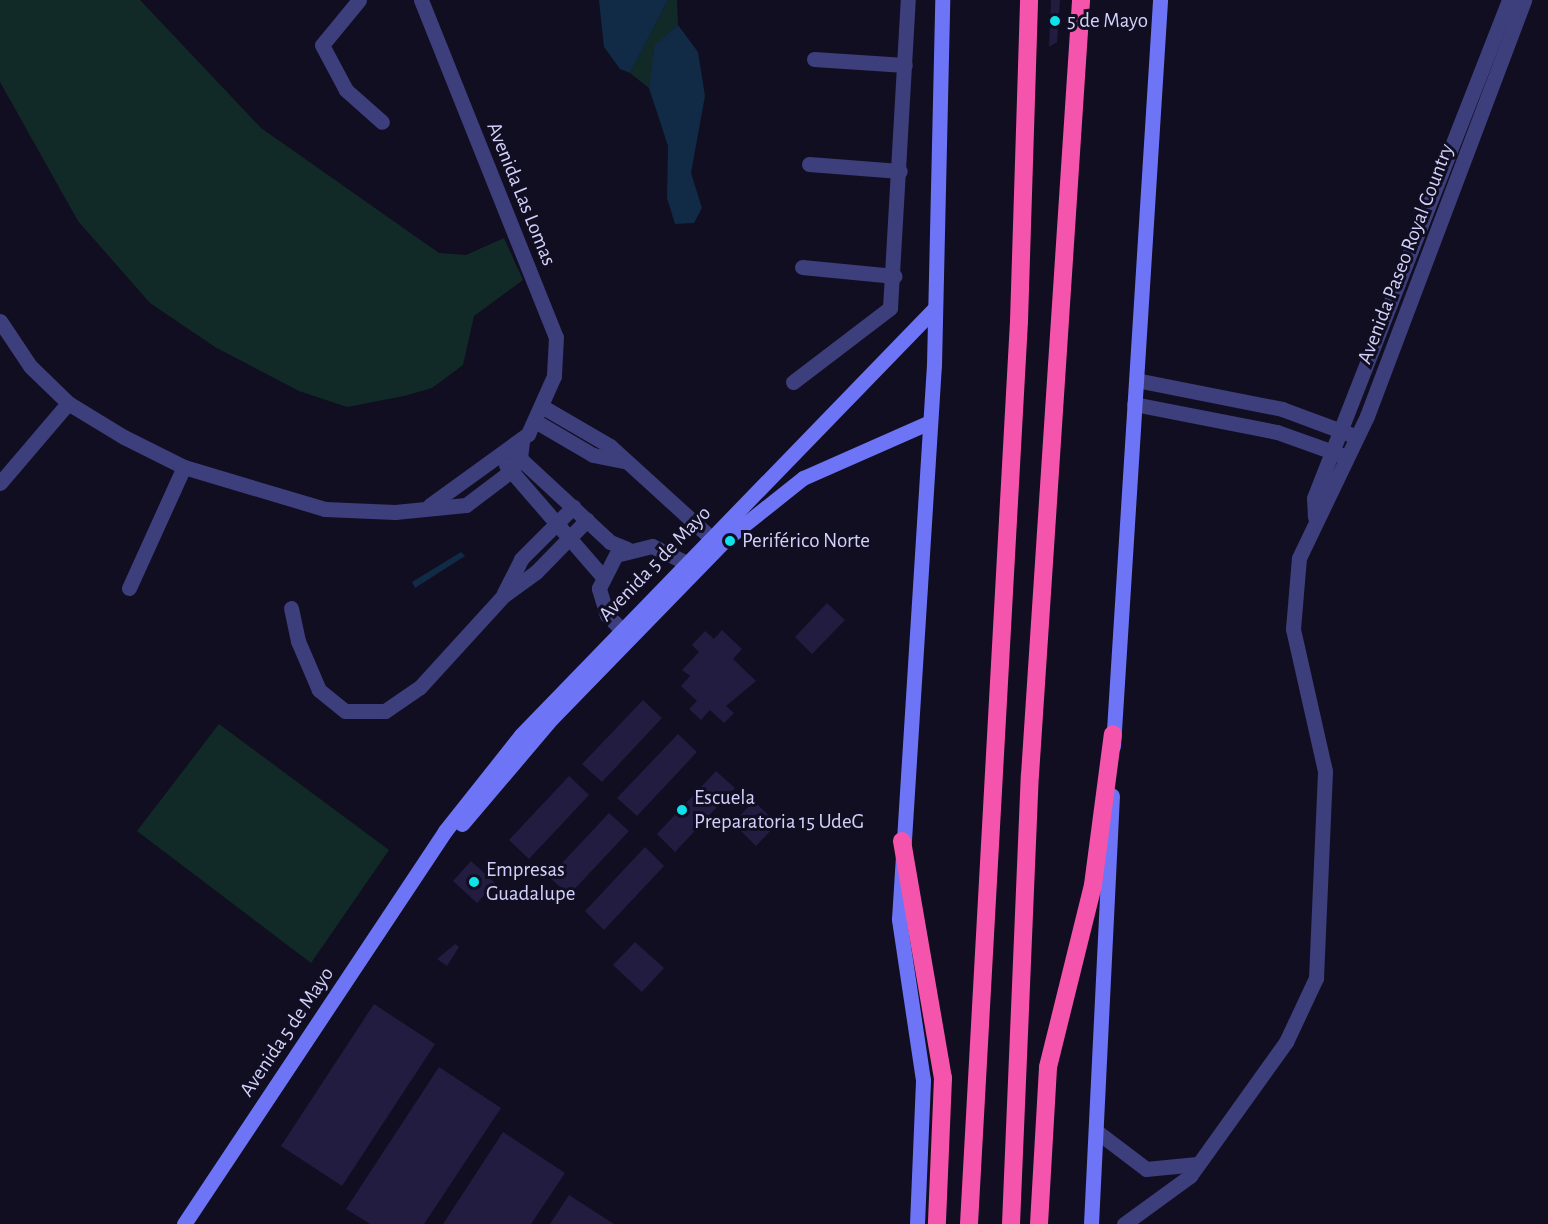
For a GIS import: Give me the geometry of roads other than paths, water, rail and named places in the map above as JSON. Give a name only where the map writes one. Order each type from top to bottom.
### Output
[{"type":"highway","points":[[969,1224],[1019,321],[1029,0]]},
{"type":"highway","points":[[1011,1224],[1030,775],[1081,0]]},
{"type":"highway","points":[[1039,1224],[1048,1067],[1093,885],[1113,734]]},
{"type":"highway","points":[[903,841],[943,1078],[937,1224]]},
{"type":"main road","points":[[916,1224],[923,1080],[899,919],[930,422],[942,0]]},
{"type":"main road","points":[[1091,1224],[1113,734],[1160,0]]},
{"type":"main road","name":"Avenida 5 de Mayo","points":[[184,1224],[426,863],[445,831],[538,715],[933,310]]},
{"type":"main road","name":"Avenida 5 de Mayo","points":[[426,863],[552,718],[725,540],[803,478],[930,422]]},
{"type":"street","points":[[359,0],[322,45],[346,90],[382,122]]},
{"type":"street","name":"Avenida Las Lomas","points":[[421,0],[556,337],[554,376],[543,407],[513,451]]},
{"type":"street","points":[[794,382],[890,308],[895,276],[908,0]]},
{"type":"street","name":"Avenida Paseo Royal Country","points":[[1351,434],[1453,148],[1509,0]]},
{"type":"street","name":"Avenida Paseo Royal Country","points":[[1124,1224],[1178,1189],[1286,1042],[1316,978],[1325,771],[1293,629],[1299,558],[1467,156],[1524,0]]},
{"type":"street","points":[[814,59],[905,65]]},
{"type":"street","points":[[1453,148],[1467,156]]},
{"type":"street","points":[[809,164],[900,171]]},
{"type":"street","points":[[802,267],[895,276]]},
{"type":"street","points":[[0,321],[30,366],[68,403],[184,467],[325,509],[394,512],[430,505],[466,505],[511,471]]},
{"type":"street","points":[[1136,380],[1282,409],[1351,434]]},
{"type":"street","points":[[0,483],[68,403]]},
{"type":"street","points":[[1134,404],[1277,432],[1341,456]]},
{"type":"street","points":[[543,407],[584,428],[625,461],[710,537]]},
{"type":"street","points":[[1277,432],[1282,409]]},
{"type":"street","points":[[535,421],[593,455],[625,461]]},
{"type":"street","points":[[430,505],[513,451]]},
{"type":"street","points":[[513,451],[511,471],[602,576]]},
{"type":"street","points":[[513,451],[610,542],[627,549],[652,546],[685,562]]},
{"type":"street","points":[[129,588],[184,467]]},
{"type":"street","points":[[503,596],[521,559],[573,507]]},
{"type":"street","points":[[291,608],[298,641],[319,690],[345,711],[364,715],[385,711],[420,687],[503,596],[570,538],[587,520]]},
{"type":"street","points":[[621,630],[601,601],[602,576],[627,549]]},
{"type":"street","points":[[1096,1131],[1146,1169],[1197,1164]]},
{"type":"water","points":[[599,0],[668,0],[630,73],[620,69],[604,47]]},
{"type":"water","points":[[678,25],[698,52],[705,96],[691,173],[702,208],[694,223],[675,224],[667,198],[668,146],[649,88],[655,45]]},
{"type":"water","points":[[461,552],[465,556],[415,588],[412,582]]},
{"type":"place","name":"5 de Mayo","points":[[1055,21]]},
{"type":"place","name":"Periférico Norte","points":[[730,541]]},
{"type":"place","name":"Escuela Preparatoria 15 UdeG","points":[[682,810]]},
{"type":"place","name":"Empresas Guadalupe","points":[[474,882]]}]
